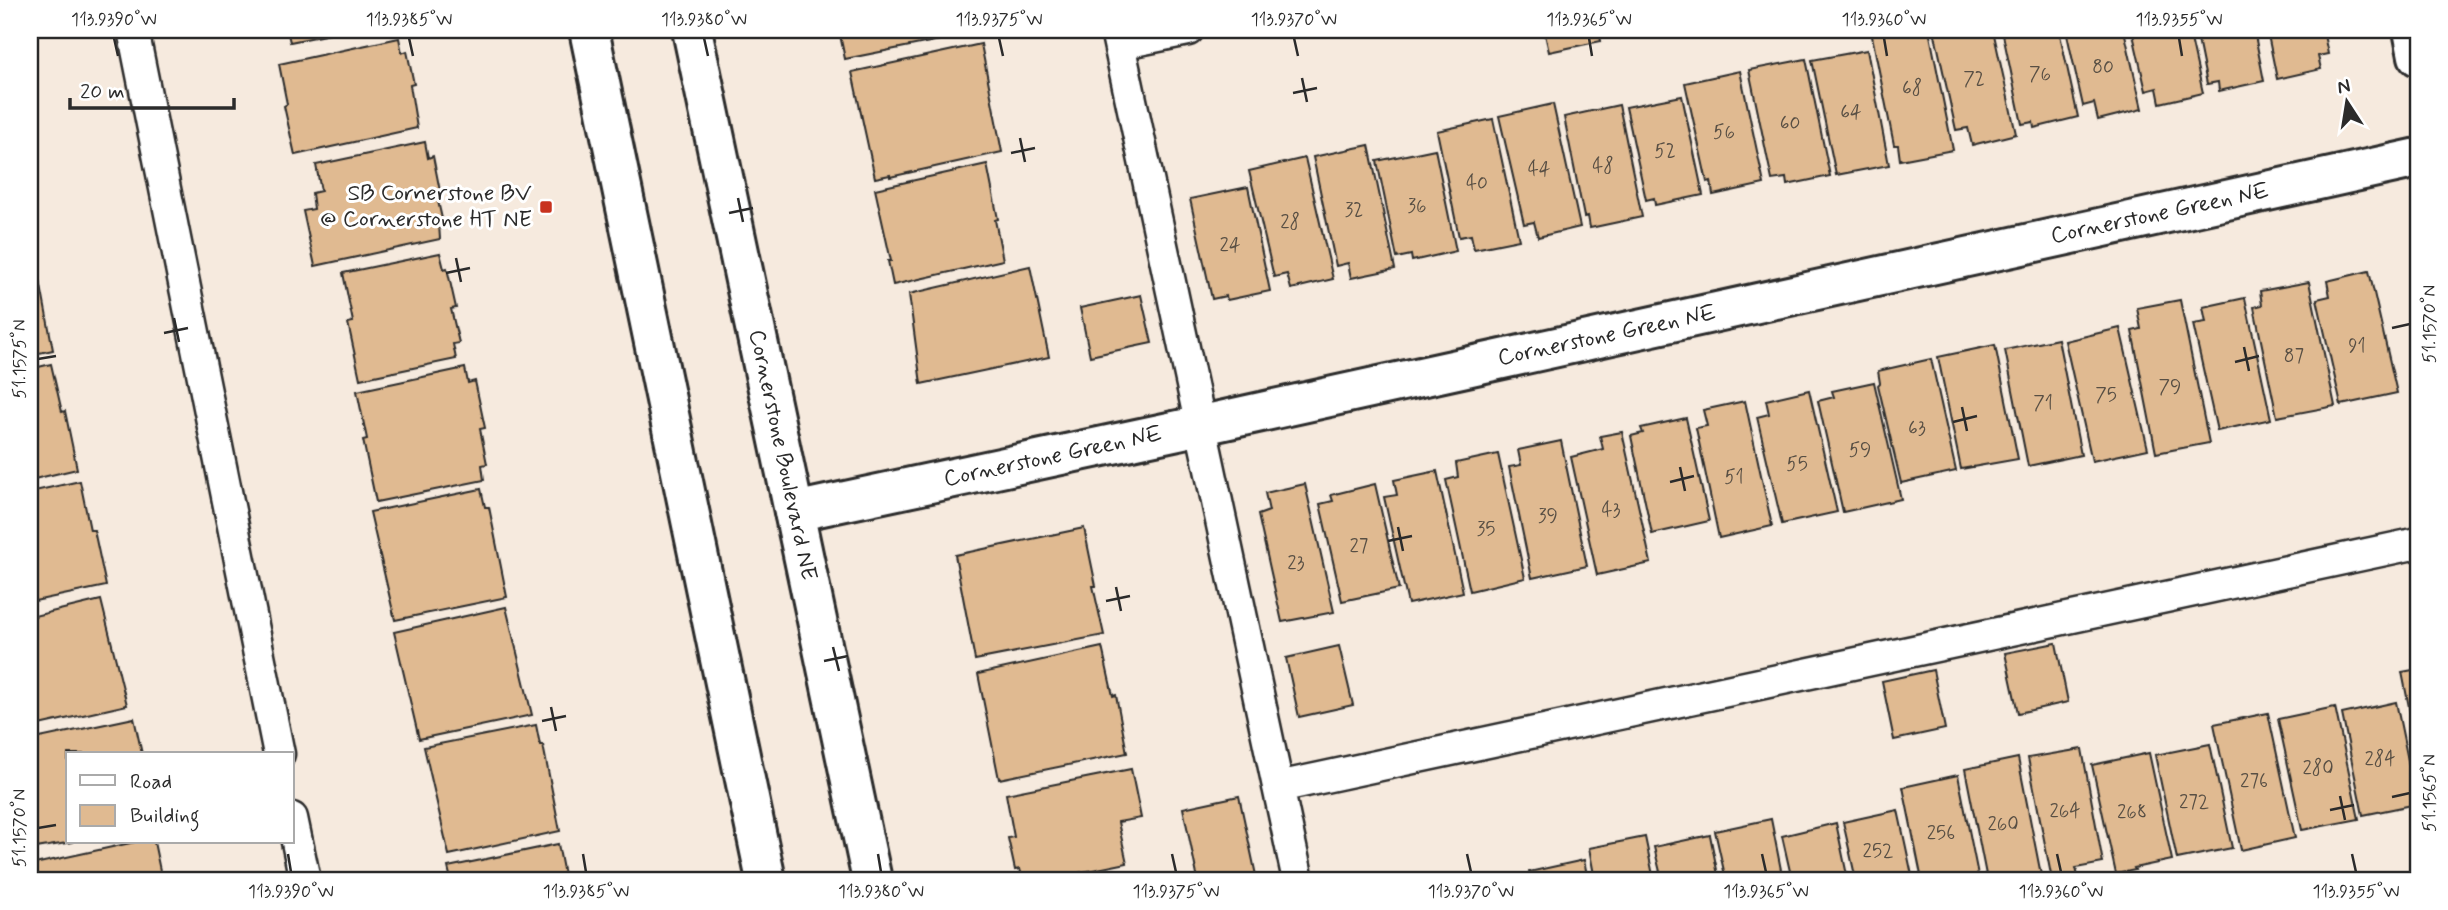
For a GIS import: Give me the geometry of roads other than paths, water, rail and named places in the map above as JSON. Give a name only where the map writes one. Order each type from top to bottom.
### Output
[{"type":"street","points":[[589,30],[766,880]]},
{"type":"street","name":"Cornerstone Boulevard NE","points":[[692,30],[872,880]]},
{"type":"street","points":[[2413,30],[2418,56]]},
{"type":"street","name":"Cornerstone Green NE","points":[[794,512],[2418,158]]},
{"type":"lane","points":[[133,30],[279,752]]},
{"type":"lane","points":[[1188,30],[1118,37],[1298,880]]},
{"type":"lane","points":[[1278,787],[2418,543]]},
{"type":"lane","points":[[294,828],[305,880]]},
{"type":"place","name":"SB Cornerstone BV @ Cornerstone HT NE","points":[[546,207]]}]
